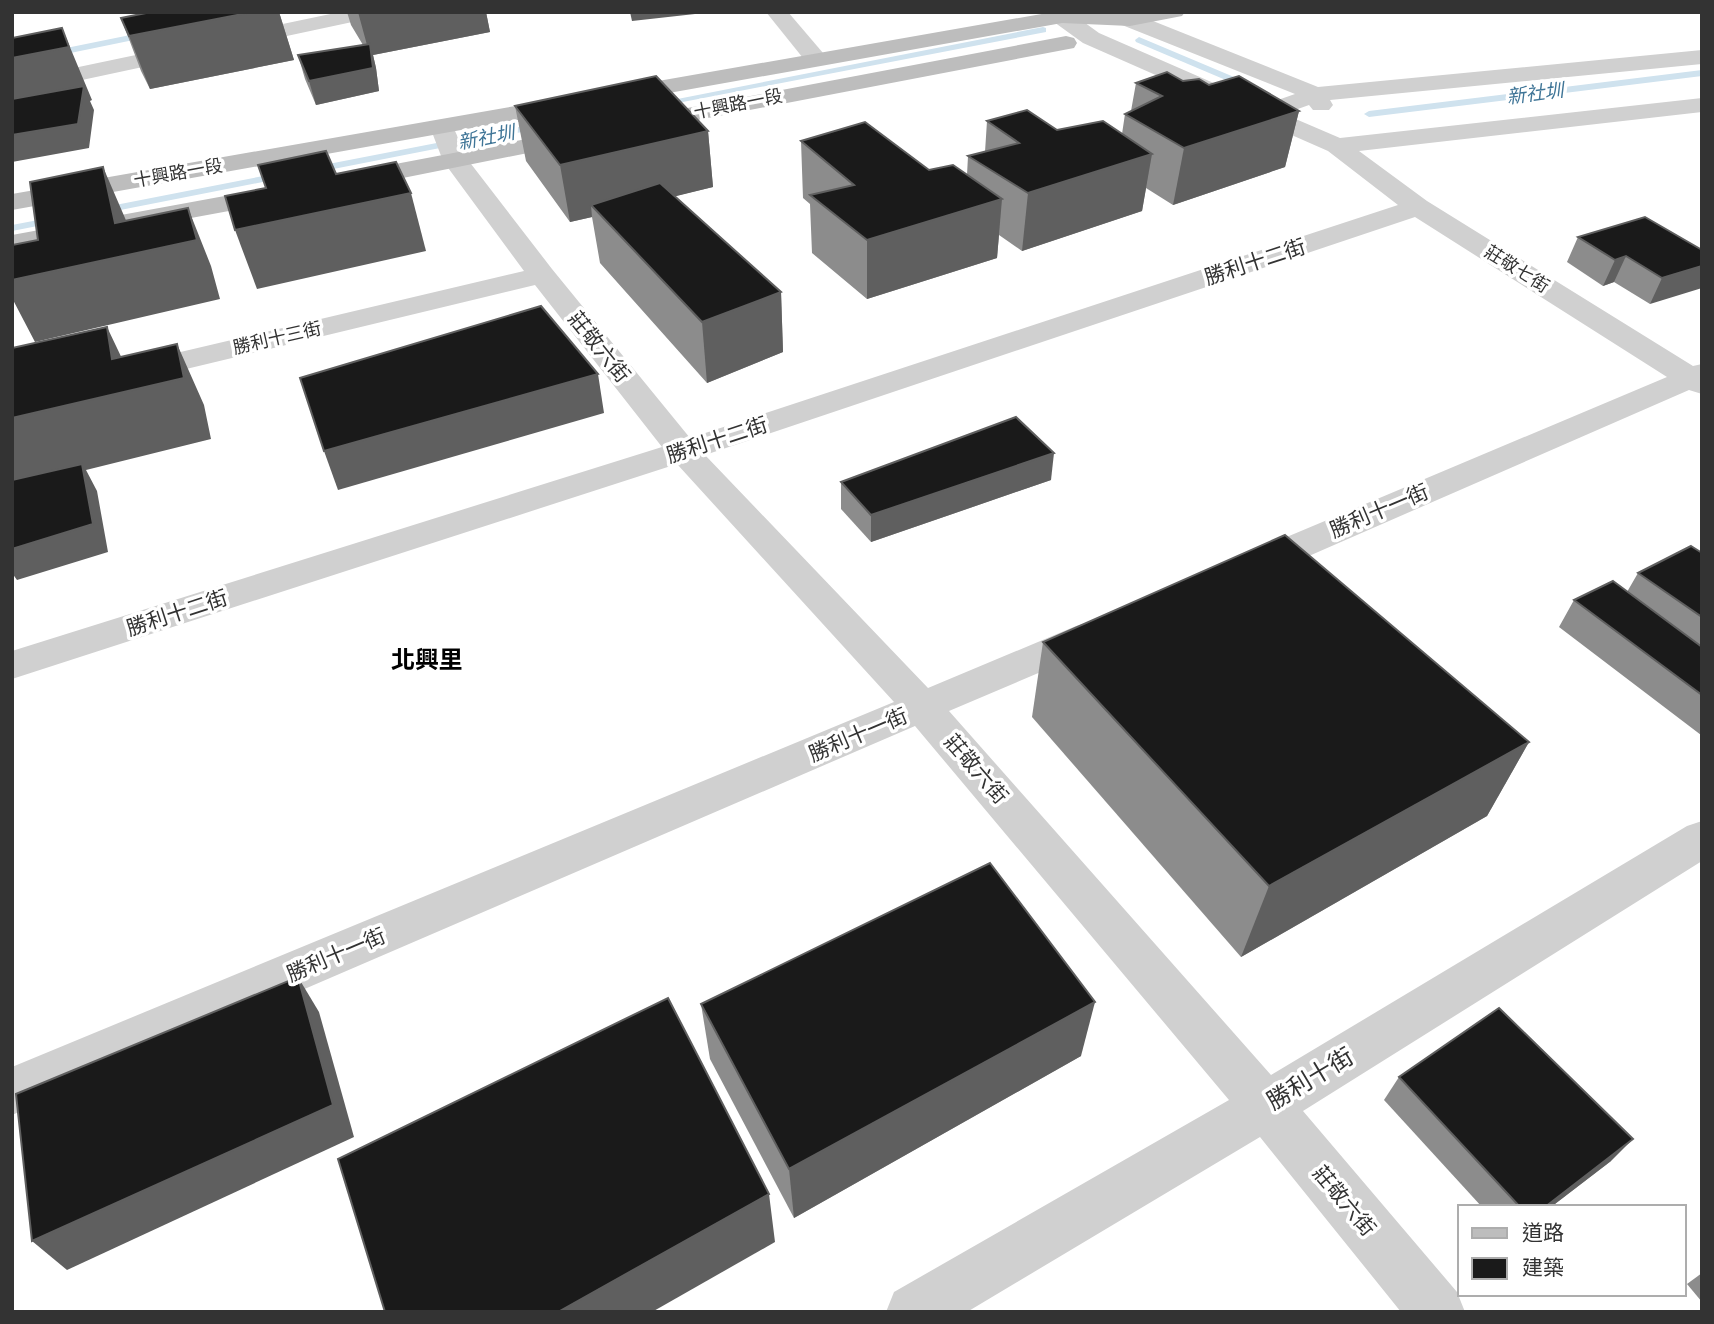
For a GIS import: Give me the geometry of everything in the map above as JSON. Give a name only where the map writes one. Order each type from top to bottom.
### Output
[{"type":"street","points":[[12,88],[371,12]]},
{"type":"street","points":[[776,12],[815,58]]},
{"type":"street","name":"十興路一段","points":[[12,243],[315,187],[449,144],[815,58],[1062,17],[1130,20],[1174,12]]},
{"type":"street","name":"莊敬七街","points":[[1062,17],[1091,38],[1337,146],[1418,208],[1698,378]]},
{"type":"street","points":[[1130,20],[1316,94],[1337,146],[1702,105]]},
{"type":"street","name":"十興路一段","points":[[621,128],[840,83],[1091,38],[1130,20]]},
{"type":"street","points":[[1262,114],[1316,94],[1702,57]]},
{"type":"street","name":"十興路一段","points":[[12,202],[449,144],[593,133]]},
{"type":"street","name":"莊敬六街","points":[[449,144],[542,275],[683,452],[923,708],[1266,1106],[1437,1312]]},
{"type":"street","name":"勝利十二街","points":[[12,665],[683,452],[1418,208]]},
{"type":"street","name":"勝利十三街","points":[[107,379],[542,275]]},
{"type":"street","name":"勝利十一街","points":[[1218,581],[1698,378]]},
{"type":"street","name":"勝利十一街","points":[[12,1091],[1128,620]]},
{"type":"street","name":"勝利十街","points":[[914,1312],[1266,1106],[1702,839]]},
{"type":"building","points":[[151,12],[253,12],[129,36],[121,18]]},
{"type":"building","points":[[62,28],[69,47],[12,58],[12,38]]},
{"type":"building","points":[[370,44],[373,68],[309,81],[298,55]]},
{"type":"building","points":[[1167,72],[1183,81],[1199,79],[1209,85],[1239,76],[1299,111],[1184,148],[1125,114],[1162,96],[1136,83]]},
{"type":"building","points":[[656,76],[708,131],[560,165],[515,106]]},
{"type":"building","points":[[84,86],[78,124],[12,135],[12,99]]},
{"type":"building","points":[[1027,110],[1057,130],[1103,121],[1152,154],[1028,193],[968,156],[1019,143],[987,121]]},
{"type":"building","points":[[865,122],[929,170],[953,165],[1002,199],[867,240],[810,195],[854,185],[801,141]]},
{"type":"building","points":[[326,151],[336,174],[396,162],[411,193],[235,230],[225,196],[266,188],[258,165]]},
{"type":"building","points":[[103,167],[115,223],[188,208],[197,240],[12,280],[12,245],[38,240],[30,182]]},
{"type":"building","points":[[660,183],[781,292],[702,322],[591,205]]},
{"type":"building","points":[[1645,217],[1702,250],[1702,266],[1662,278],[1626,256],[1615,260],[1578,237]]},
{"type":"building","points":[[541,306],[598,374],[324,451],[300,378]]},
{"type":"building","points":[[107,327],[112,359],[177,344],[184,378],[12,418],[12,348]]},
{"type":"building","points":[[1016,417],[1054,453],[871,515],[841,482]]},
{"type":"building","points":[[82,464],[93,524],[12,549],[12,480]]},
{"type":"building","points":[[1285,535],[1529,742],[1269,886],[1043,642]]},
{"type":"building","points":[[1691,546],[1702,553],[1702,617],[1638,573]]},
{"type":"building","points":[[1613,581],[1702,647],[1702,695],[1574,600]]},
{"type":"building","points":[[990,863],[1095,1002],[789,1169],[701,1004]]},
{"type":"building","points":[[298,977],[333,1105],[32,1241],[16,1094]]},
{"type":"building","points":[[668,998],[769,1194],[558,1312],[385,1312],[338,1159]]},
{"type":"building","points":[[1499,1008],[1633,1139],[1548,1205],[1518,1205],[1399,1077]]},
{"type":"waterway","name":"新社圳","points":[[657,104],[1043,30]]},
{"type":"waterway","name":"新社圳","points":[[12,62],[150,34]]},
{"type":"waterway","name":"新社圳","points":[[1139,40],[1250,87]]},
{"type":"waterway","name":"新社圳","points":[[1369,114],[1702,73]]},
{"type":"waterway","name":"新社圳","points":[[313,170],[539,126]]},
{"type":"waterway","name":"新社圳","points":[[100,211],[284,175]]},
{"type":"waterway","name":"新社圳","points":[[12,228],[54,220]]},
{"type":"district","name":"北興里","points":[[427,660]]}]
